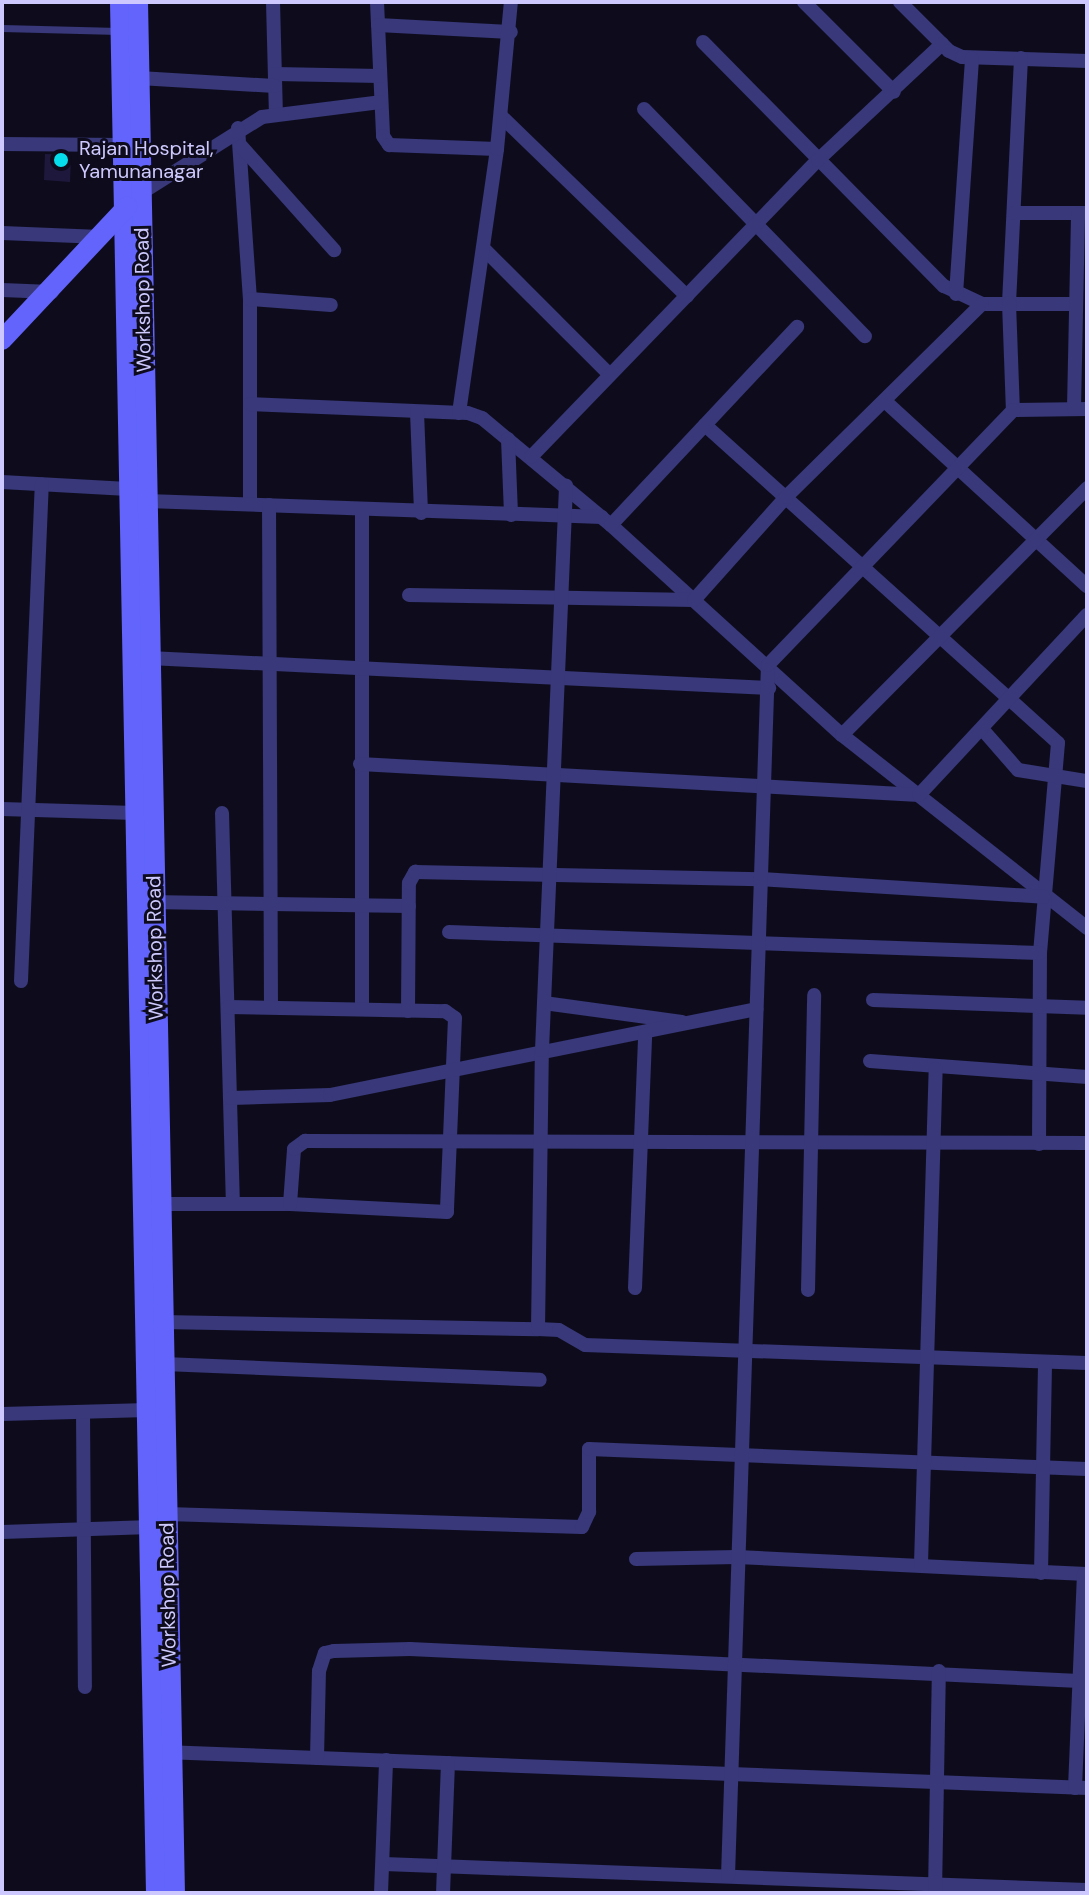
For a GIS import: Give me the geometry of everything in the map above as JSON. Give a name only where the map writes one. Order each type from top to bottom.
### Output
[{"type":"main road","name":"Workshop Road","points":[[120,2],[135,813],[146,902],[164,1364],[159,1520],[163,1752],[156,1893]]},
{"type":"main road","name":"Workshop Road","points":[[138,2],[149,658],[146,902],[148,1410],[159,1520]]},
{"type":"main road","points":[[2,340],[52,292],[141,193]]},
{"type":"main road","name":"Workshop Road","points":[[163,1752],[175,1893]]},
{"type":"street","points":[[273,2],[276,113]]},
{"type":"street","points":[[377,2],[380,102],[383,136],[389,145],[497,149]]},
{"type":"street","points":[[459,413],[497,149],[511,32],[511,2]]},
{"type":"street","points":[[804,2],[894,92]]},
{"type":"street","points":[[900,2],[942,44],[972,59],[1087,61]]},
{"type":"street","points":[[378,25],[511,32]]},
{"type":"street","points":[[703,42],[935,279],[956,294],[982,304],[1075,304]]},
{"type":"street","points":[[531,457],[818,160],[942,44]]},
{"type":"street","points":[[728,1876],[729,1773],[768,665],[1013,410],[1009,303],[1021,58]]},
{"type":"street","points":[[956,294],[972,59]]},
{"type":"street","points":[[139,78],[275,80],[380,76]]},
{"type":"street","points":[[141,193],[238,128],[276,113],[380,102]]},
{"type":"street","points":[[644,109],[758,222],[865,336]]},
{"type":"street","points":[[501,116],[687,296]]},
{"type":"street","points":[[238,128],[250,299],[250,504]]},
{"type":"street","points":[[2,144],[122,145]]},
{"type":"street","points":[[241,145],[334,250]]},
{"type":"street","points":[[1013,410],[1081,409],[1080,344],[1075,304],[1083,214],[1015,213]]},
{"type":"street","points":[[2,233],[101,237]]},
{"type":"street","points":[[484,249],[610,375]]},
{"type":"street","points":[[2,290],[52,292]]},
{"type":"street","points":[[250,299],[331,305]]},
{"type":"street","points":[[409,595],[694,600],[786,497],[887,403],[982,304]]},
{"type":"street","points":[[607,521],[705,425],[797,327]]},
{"type":"street","points":[[887,403],[1087,586]]},
{"type":"street","points":[[250,404],[459,413],[482,418],[607,521],[842,735],[1087,928]]},
{"type":"street","points":[[417,412],[421,513]]},
{"type":"street","points":[[705,425],[1012,698],[1058,743],[1040,953],[1039,1144]]},
{"type":"street","points":[[508,439],[511,515]]},
{"type":"street","points":[[2,482],[128,489]]},
{"type":"street","points":[[21,981],[32,812],[42,484]]},
{"type":"street","points":[[538,1329],[542,1050],[566,486]]},
{"type":"street","points":[[842,735],[1087,488]]},
{"type":"street","points":[[147,501],[421,513],[565,515],[607,521]]},
{"type":"street","points":[[269,505],[271,1007]]},
{"type":"street","points":[[362,509],[362,1009]]},
{"type":"street","points":[[360,764],[553,771],[919,795],[983,730],[1087,615]]},
{"type":"street","points":[[149,658],[769,688]]},
{"type":"street","points":[[983,730],[1018,770],[1087,781]]},
{"type":"street","points":[[2,809],[135,813]]},
{"type":"street","points":[[222,813],[233,1204]]},
{"type":"street","points":[[408,1011],[409,883],[415,872],[549,872],[760,879],[1044,897]]},
{"type":"street","points":[[146,902],[409,906]]},
{"type":"street","points":[[449,932],[757,947],[1040,953]]},
{"type":"street","points":[[808,1290],[814,995]]},
{"type":"street","points":[[873,1000],[1087,1008]]},
{"type":"street","points":[[544,1003],[690,1023]]},
{"type":"street","points":[[160,1204],[290,1204],[447,1212],[453,1069],[452,1013],[228,1007]]},
{"type":"street","points":[[231,1098],[330,1095],[542,1050],[645,1034],[756,1009]]},
{"type":"street","points":[[635,1288],[645,1034]]},
{"type":"street","points":[[870,1061],[936,1069],[1087,1077]]},
{"type":"street","points":[[921,1564],[936,1069]]},
{"type":"street","points":[[290,1204],[297,1143],[1087,1143]]},
{"type":"street","points":[[162,1322],[538,1329],[559,1330],[585,1345],[744,1347],[1087,1363]]},
{"type":"street","points":[[1041,1573],[1045,1362]]},
{"type":"street","points":[[164,1364],[540,1380]]},
{"type":"street","points":[[2,1414],[148,1410]]},
{"type":"street","points":[[83,1413],[85,1687]]},
{"type":"street","points":[[2,1532],[83,1529],[159,1520],[582,1527],[589,1512],[589,1449],[741,1452],[1087,1469]]},
{"type":"street","points":[[163,1752],[1081,1788],[1079,1681],[1086,1574],[737,1557],[636,1559]]},
{"type":"street","points":[[317,1758],[319,1671],[325,1653],[410,1649],[939,1671],[1079,1681]]},
{"type":"street","points":[[935,1888],[939,1671]]},
{"type":"street","points":[[381,1893],[386,1760]]},
{"type":"street","points":[[443,1893],[448,1763]]},
{"type":"street","points":[[384,1864],[728,1876],[935,1888],[1087,1890]]},
{"type":"lane","points":[[2,28],[120,32]]},
{"type":"building","points":[[45,154],[71,155],[70,182],[44,180]]},
{"type":"place","name":"Rajan Hospital, Yamunanagar","points":[[61,160]]}]
